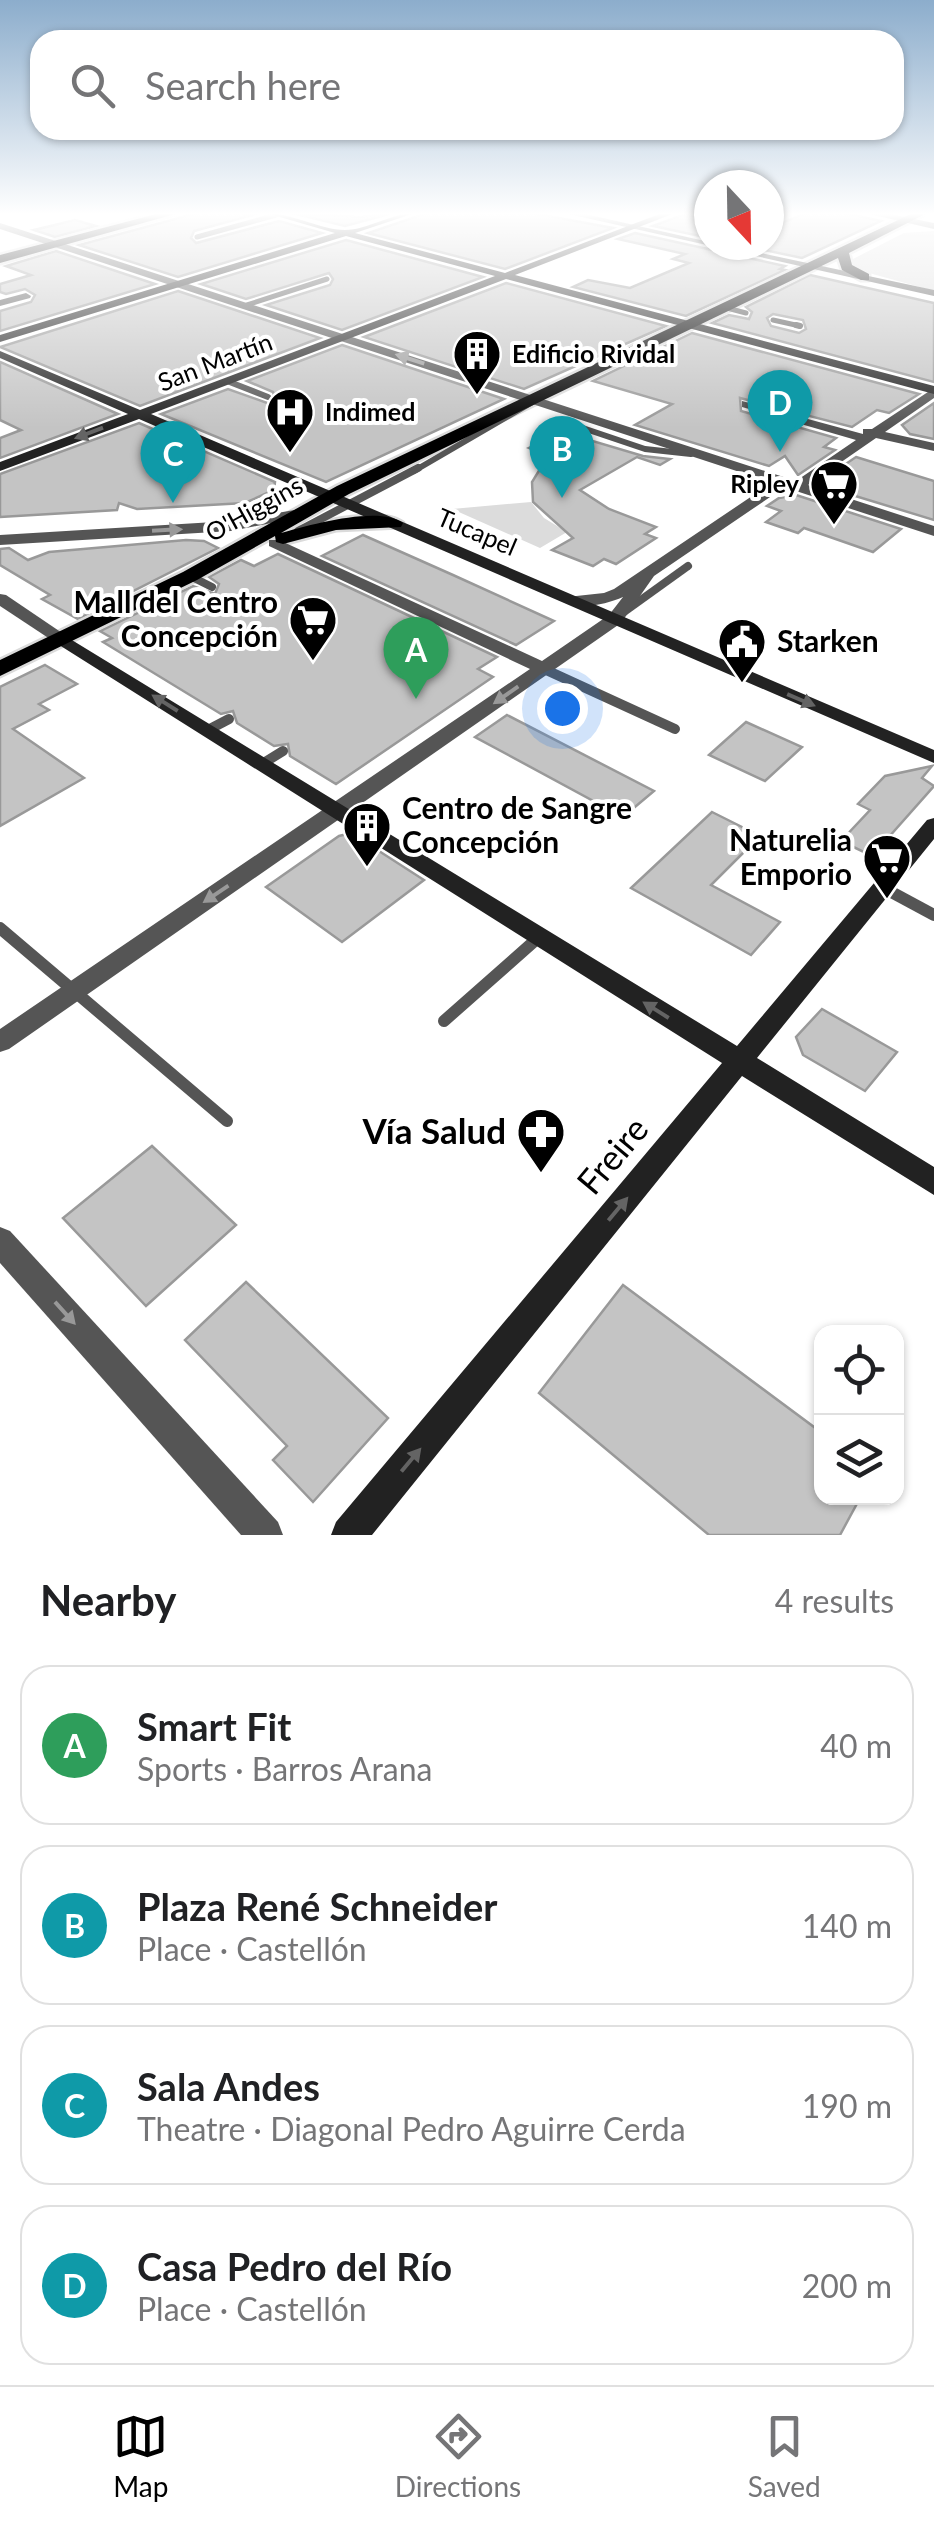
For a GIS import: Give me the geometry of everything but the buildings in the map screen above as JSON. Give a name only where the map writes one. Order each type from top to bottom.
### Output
[{"type":"main road","points":[[0,340],[179,285]]},
{"type":"main road","name":"San Martín","points":[[3,464],[483,285]]},
{"type":"main road","points":[[539,285],[934,391]]},
{"type":"main road","name":"O'Higgins","points":[[0,669],[190,576],[308,511],[341,500],[516,406],[536,400],[775,285]]},
{"type":"main road","name":"Tucapel","points":[[0,354],[934,758]]},
{"type":"main road","points":[[190,576],[283,538],[347,523],[394,523]]},
{"type":"main road","points":[[62,638],[934,1182]]},
{"type":"main road","name":"Freire","points":[[349,1535],[934,825]]},
{"type":"street","points":[[183,285],[934,531]]},
{"type":"street","points":[[900,285],[934,292]]},
{"type":"street","points":[[0,303],[26,296]]},
{"type":"street","points":[[573,601],[606,598],[769,491],[798,486],[934,391]]},
{"type":"street","points":[[746,404],[844,433],[934,447]]},
{"type":"street","points":[[761,474],[770,482],[769,491]]},
{"type":"street","points":[[0,540],[232,526],[308,511]]},
{"type":"street","points":[[283,538],[544,668]]},
{"type":"street","points":[[0,1042],[615,619],[647,574]]},
{"type":"street","points":[[0,599],[62,638]]},
{"type":"street","points":[[0,1241],[265,1535]]},
{"type":"lane","points":[[247,305],[310,285]]},
{"type":"lane","points":[[727,308],[746,313]]},
{"type":"lane","points":[[772,320],[800,326]]},
{"type":"lane","points":[[227,381],[268,397]]},
{"type":"lane","points":[[558,420],[646,450],[702,455]]},
{"type":"lane","points":[[612,438],[627,430]]},
{"type":"lane","name":"O'Higgins","points":[[283,538],[341,500]]},
{"type":"lane","points":[[615,619],[688,566]]},
{"type":"lane","points":[[190,576],[212,587]]},
{"type":"lane","points":[[544,668],[675,730]]},
{"type":"lane","points":[[208,730],[229,719]]},
{"type":"lane","points":[[262,764],[282,751]]},
{"type":"lane","points":[[882,888],[934,915]]},
{"type":"lane","points":[[0,928],[227,1121]]},
{"type":"lane","points":[[444,1021],[539,937]]},
{"type":"shaded area","points":[[911,285],[934,285],[934,291]]},
{"type":"shaded area","points":[[531,502],[544,518],[567,532],[540,548],[452,509]]},
{"type":"place","name":"Edificio Rividal","points":[[477,396]]},
{"type":"place","name":"Casa Pedro del Río","points":[[780,452]]},
{"type":"place","name":"Indimed","points":[[290,454]]},
{"type":"place","name":"Plaza René Schneider","points":[[562,498]]},
{"type":"place","name":"Sala Andes","points":[[173,503]]},
{"type":"place","name":"Ripley","points":[[834,526]]},
{"type":"place","name":"Mall del Centro Concepción","points":[[313,662]]},
{"type":"place","name":"Starken","points":[[742,684]]},
{"type":"place","name":"Smart Fit","points":[[416,699]]},
{"type":"place","name":"Centro de Sangre Concepción","points":[[367,868]]},
{"type":"place","name":"Naturelia Emporio","points":[[887,900]]},
{"type":"place","name":"Vía Salud","points":[[541,1174]]}]
